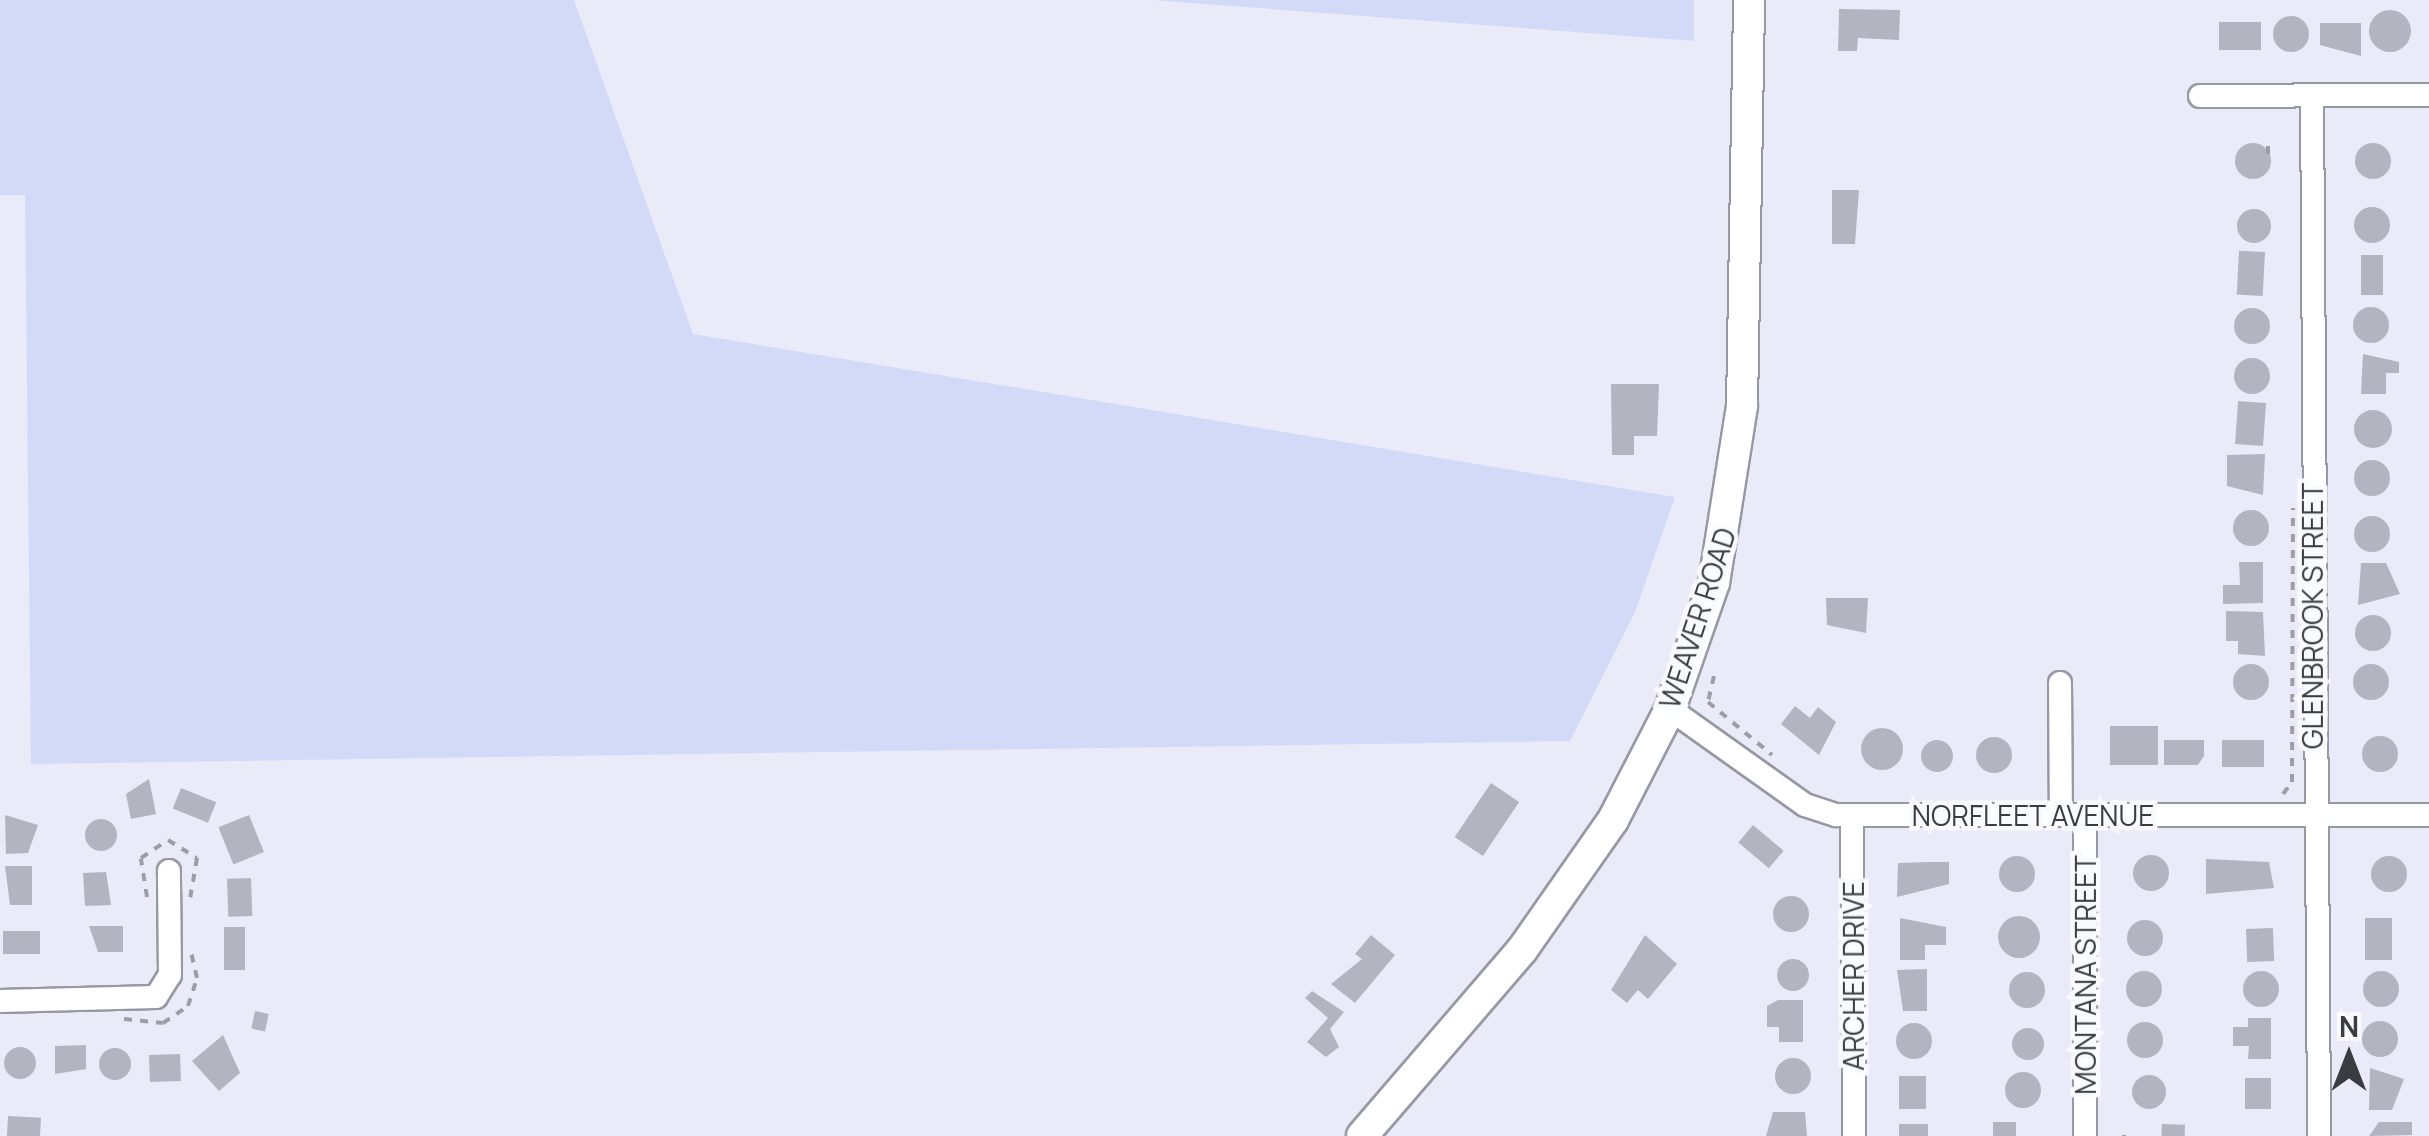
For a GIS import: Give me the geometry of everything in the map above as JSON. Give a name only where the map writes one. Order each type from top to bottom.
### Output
[{"type":"main road","name":"WEAVER ROAD","points":[[1362,1136],[1522,950],[1613,820],[1670,709],[1714,583],[1738,466],[1749,0]]},
{"type":"street","name":"GLENBROOK STREET","points":[[2312,95],[2319,1136]]},
{"type":"street","points":[[2200,96],[2429,96]]},
{"type":"street","name":"MONTANA STREET","points":[[2060,684],[2073,815],[2085,1136]]},
{"type":"street","name":"NORFLEET AVENUE","points":[[1670,709],[1804,805],[1852,816],[2429,815]]},
{"type":"street","name":"ARCHER DRIVE","points":[[1852,816],[1854,1136]]},
{"type":"street","points":[[0,1000],[156,997],[170,974],[169,871]]},
{"type":"path","points":[[2268,146],[2268,158]]},
{"type":"path","points":[[2274,796],[2292,782],[2293,490]]},
{"type":"path","points":[[1714,676],[1708,702],[1786,766]]},
{"type":"path","points":[[150,914],[140,862],[168,840],[198,858],[188,916]]},
{"type":"path","points":[[108,1017],[150,1024],[180,1014],[197,978],[188,941]]},
{"type":"shaded area","points":[[0,0],[574,0],[693,334],[1675,497],[1635,612],[1570,741],[31,764],[25,195],[0,195]]},
{"type":"shaded area","points":[[1152,0],[1694,0],[1694,41]]},
{"type":"building","points":[[1839,9],[1900,10],[1899,40],[1858,38],[1857,51],[1838,51]]},
{"type":"building","points":[[2390,10],[2405,16],[2411,31],[2405,46],[2390,52],[2375,46],[2369,31],[2375,16]]},
{"type":"building","points":[[2291,16],[2304,21],[2309,34],[2304,47],[2291,52],[2278,47],[2273,34],[2278,21]]},
{"type":"building","points":[[2219,22],[2261,22],[2261,50],[2219,50]]},
{"type":"building","points":[[2320,23],[2361,23],[2361,56],[2320,45]]},
{"type":"building","points":[[2253,143],[2266,148],[2271,161],[2266,174],[2253,179],[2240,174],[2235,161],[2240,148]]},
{"type":"building","points":[[2373,143],[2386,148],[2391,161],[2386,174],[2373,179],[2360,174],[2355,161],[2360,148]]},
{"type":"building","points":[[1832,190],[1859,190],[1855,244],[1832,244]]},
{"type":"building","points":[[2372,207],[2385,212],[2390,225],[2385,238],[2372,243],[2359,238],[2354,225],[2359,212]]},
{"type":"building","points":[[2254,209],[2266,214],[2271,226],[2266,238],[2254,243],[2242,238],[2237,226],[2242,214]]},
{"type":"building","points":[[2239,251],[2265,252],[2263,296],[2237,295]]},
{"type":"building","points":[[2361,255],[2383,255],[2383,295],[2361,295]]},
{"type":"building","points":[[2371,307],[2383,313],[2389,325],[2383,337],[2371,343],[2359,337],[2353,325],[2359,313]]},
{"type":"building","points":[[2252,308],[2265,313],[2270,326],[2265,339],[2252,344],[2239,339],[2234,326],[2239,313]]},
{"type":"building","points":[[2363,354],[2399,362],[2399,373],[2386,373],[2386,394],[2361,394]]},
{"type":"building","points":[[2252,358],[2265,363],[2270,376],[2265,389],[2252,394],[2239,389],[2234,376],[2239,363]]},
{"type":"building","points":[[1611,384],[1659,384],[1657,436],[1634,436],[1634,455],[1612,455]]},
{"type":"building","points":[[2238,401],[2266,403],[2263,446],[2235,444]]},
{"type":"building","points":[[2373,410],[2386,416],[2392,429],[2386,442],[2373,448],[2360,442],[2354,429],[2360,416]]},
{"type":"building","points":[[2265,454],[2263,495],[2227,486],[2227,455]]},
{"type":"building","points":[[2372,460],[2385,465],[2390,478],[2385,491],[2372,496],[2359,491],[2354,478],[2359,465]]},
{"type":"building","points":[[2251,510],[2264,515],[2269,528],[2264,541],[2251,546],[2238,541],[2233,528],[2238,515]]},
{"type":"building","points":[[2372,516],[2385,521],[2390,534],[2385,547],[2372,552],[2359,547],[2354,534],[2359,521]]},
{"type":"building","points":[[2239,562],[2263,562],[2263,603],[2223,604],[2223,585],[2240,585]]},
{"type":"building","points":[[2361,563],[2386,563],[2400,594],[2358,605]]},
{"type":"building","points":[[1826,598],[1868,598],[1866,633],[1827,625]]},
{"type":"building","points":[[2226,611],[2263,612],[2265,656],[2238,654],[2238,641],[2226,641]]},
{"type":"building","points":[[2373,615],[2386,620],[2391,633],[2386,646],[2373,651],[2360,646],[2355,633],[2360,620]]},
{"type":"building","points":[[2251,664],[2264,669],[2269,682],[2264,695],[2251,700],[2238,695],[2233,682],[2238,669]]},
{"type":"building","points":[[2371,664],[2384,669],[2389,682],[2384,695],[2371,700],[2358,695],[2353,682],[2358,669]]},
{"type":"building","points":[[1795,706],[1810,718],[1818,707],[1836,722],[1819,755],[1781,724]]},
{"type":"building","points":[[2110,726],[2158,726],[2158,765],[2110,765]]},
{"type":"building","points":[[1882,728],[1897,734],[1903,749],[1897,764],[1882,770],[1867,764],[1861,749],[1867,734]]},
{"type":"building","points":[[2380,736],[2393,741],[2398,754],[2393,767],[2380,772],[2367,767],[2362,754],[2367,741]]},
{"type":"building","points":[[1994,737],[2007,742],[2012,755],[2007,768],[1994,773],[1981,768],[1976,755],[1981,742]]},
{"type":"building","points":[[1937,740],[1948,745],[1953,756],[1948,767],[1937,772],[1926,767],[1921,756],[1926,745]]},
{"type":"building","points":[[2164,740],[2204,740],[2204,756],[2198,765],[2164,765]]},
{"type":"building","points":[[2222,740],[2264,740],[2264,767],[2222,767]]},
{"type":"building","points":[[149,779],[156,814],[131,819],[126,794]]},
{"type":"building","points":[[1491,783],[1519,802],[1483,856],[1455,837]]},
{"type":"building","points":[[181,788],[216,802],[208,823],[173,808]]},
{"type":"building","points":[[5,815],[38,825],[28,853],[6,854]]},
{"type":"building","points":[[249,815],[264,852],[233,864],[218,827]]},
{"type":"building","points":[[101,819],[112,824],[117,835],[112,846],[101,851],[90,846],[85,835],[90,824]]},
{"type":"building","points":[[1753,825],[1784,851],[1769,868],[1738,843]]},
{"type":"building","points":[[2151,855],[2164,860],[2169,873],[2164,886],[2151,891],[2138,886],[2133,873],[2138,860]]},
{"type":"building","points":[[2017,856],[2029,862],[2035,874],[2029,886],[2017,892],[2005,886],[1999,874],[2005,862]]},
{"type":"building","points":[[2389,856],[2402,861],[2407,874],[2402,887],[2389,892],[2376,887],[2371,874],[2376,861]]},
{"type":"building","points":[[2206,859],[2269,862],[2274,888],[2206,894]]},
{"type":"building","points":[[1949,862],[1949,884],[1897,897],[1898,863]]},
{"type":"building","points":[[5,866],[32,866],[32,905],[10,905]]},
{"type":"building","points":[[106,872],[111,905],[85,906],[83,873]]},
{"type":"building","points":[[251,878],[252,916],[228,917],[227,879]]},
{"type":"building","points":[[1791,896],[1804,901],[1809,914],[1804,927],[1791,932],[1778,927],[1773,914],[1778,901]]},
{"type":"building","points":[[2019,916],[2034,922],[2040,937],[2034,952],[2019,958],[2004,952],[1998,937],[2004,922]]},
{"type":"building","points":[[1900,918],[1946,927],[1946,945],[1925,945],[1925,960],[1900,960]]},
{"type":"building","points":[[2365,918],[2392,918],[2392,960],[2365,960]]},
{"type":"building","points":[[2145,920],[2158,925],[2163,938],[2158,951],[2145,956],[2132,951],[2127,938],[2132,925]]},
{"type":"building","points":[[89,926],[123,926],[123,952],[98,952]]},
{"type":"building","points":[[224,927],[245,927],[245,970],[224,970]]},
{"type":"building","points":[[2273,928],[2274,961],[2247,962],[2246,929]]},
{"type":"building","points":[[3,931],[40,931],[40,954],[3,954]]},
{"type":"building","points":[[1371,935],[1395,955],[1355,1003],[1331,984],[1362,959],[1355,954]]},
{"type":"building","points":[[1645,935],[1677,964],[1648,999],[1638,990],[1627,1003],[1611,990]]},
{"type":"building","points":[[1793,959],[1804,964],[1809,975],[1804,986],[1793,991],[1782,986],[1777,975],[1782,964]]},
{"type":"building","points":[[1927,969],[1927,1011],[1903,1011],[1897,970]]},
{"type":"building","points":[[2144,971],[2157,976],[2162,989],[2157,1002],[2144,1007],[2131,1002],[2126,989],[2131,976]]},
{"type":"building","points":[[2261,971],[2273,977],[2279,989],[2273,1001],[2261,1007],[2249,1001],[2243,989],[2249,977]]},
{"type":"building","points":[[2381,971],[2394,976],[2399,989],[2394,1002],[2381,1007],[2368,1002],[2363,989],[2368,976]]},
{"type":"building","points":[[2027,972],[2040,977],[2045,990],[2040,1003],[2027,1008],[2014,1003],[2009,990],[2014,977]]},
{"type":"building","points":[[1312,991],[1344,1012],[1330,1029],[1339,1047],[1326,1057],[1307,1042],[1328,1018],[1305,998]]},
{"type":"building","points":[[1778,1000],[1803,1000],[1803,1042],[1779,1042],[1779,1027],[1767,1027],[1767,1006]]},
{"type":"building","points":[[255,1011],[269,1014],[265,1032],[251,1029]]},
{"type":"building","points":[[2248,1018],[2271,1018],[2271,1059],[2248,1059],[2249,1046],[2233,1046],[2233,1027],[2248,1027]]},
{"type":"building","points":[[2380,1021],[2393,1026],[2398,1039],[2393,1052],[2380,1057],[2367,1052],[2362,1039],[2367,1026]]},
{"type":"building","points":[[2145,1022],[2158,1027],[2163,1040],[2158,1053],[2145,1058],[2132,1053],[2127,1040],[2132,1027]]},
{"type":"building","points":[[1914,1023],[1927,1028],[1932,1041],[1927,1054],[1914,1059],[1901,1054],[1896,1041],[1901,1028]]},
{"type":"building","points":[[2028,1028],[2040,1032],[2044,1044],[2040,1056],[2028,1060],[2016,1056],[2012,1044],[2016,1032]]},
{"type":"building","points":[[223,1035],[240,1073],[219,1091],[192,1061]]},
{"type":"building","points":[[86,1045],[86,1069],[55,1074],[55,1046]]},
{"type":"building","points":[[20,1047],[31,1052],[36,1063],[31,1074],[20,1079],[9,1074],[4,1063],[9,1052]]},
{"type":"building","points":[[115,1048],[127,1052],[131,1064],[127,1076],[115,1080],[103,1076],[99,1064],[103,1052]]},
{"type":"building","points":[[180,1054],[181,1081],[150,1082],[149,1055]]},
{"type":"building","points":[[1793,1058],[1806,1063],[1811,1076],[1806,1089],[1793,1094],[1780,1089],[1775,1076],[1780,1063]]},
{"type":"building","points":[[2370,1068],[2404,1079],[2392,1110],[2369,1110]]},
{"type":"building","points":[[2023,1072],[2036,1077],[2041,1090],[2036,1103],[2023,1108],[2010,1103],[2005,1090],[2010,1077]]},
{"type":"building","points":[[2149,1075],[2161,1080],[2166,1092],[2161,1104],[2149,1109],[2137,1104],[2132,1092],[2137,1080]]},
{"type":"building","points":[[1899,1076],[1926,1076],[1926,1109],[1899,1109]]},
{"type":"building","points":[[2245,1078],[2271,1078],[2271,1109],[2245,1109]]},
{"type":"building","points":[[1773,1112],[1805,1112],[1807,1136],[1766,1136]]},
{"type":"building","points":[[8,1116],[41,1118],[40,1136],[7,1136]]},
{"type":"building","points":[[1993,1122],[2016,1122],[2016,1136],[1993,1136]]},
{"type":"building","points":[[2379,1122],[2412,1122],[2412,1135],[2369,1136]]},
{"type":"building","points":[[1899,1124],[1928,1124],[1928,1136],[1899,1136]]},
{"type":"building","points":[[2162,1124],[2185,1125],[2185,1136],[2162,1136]]}]
